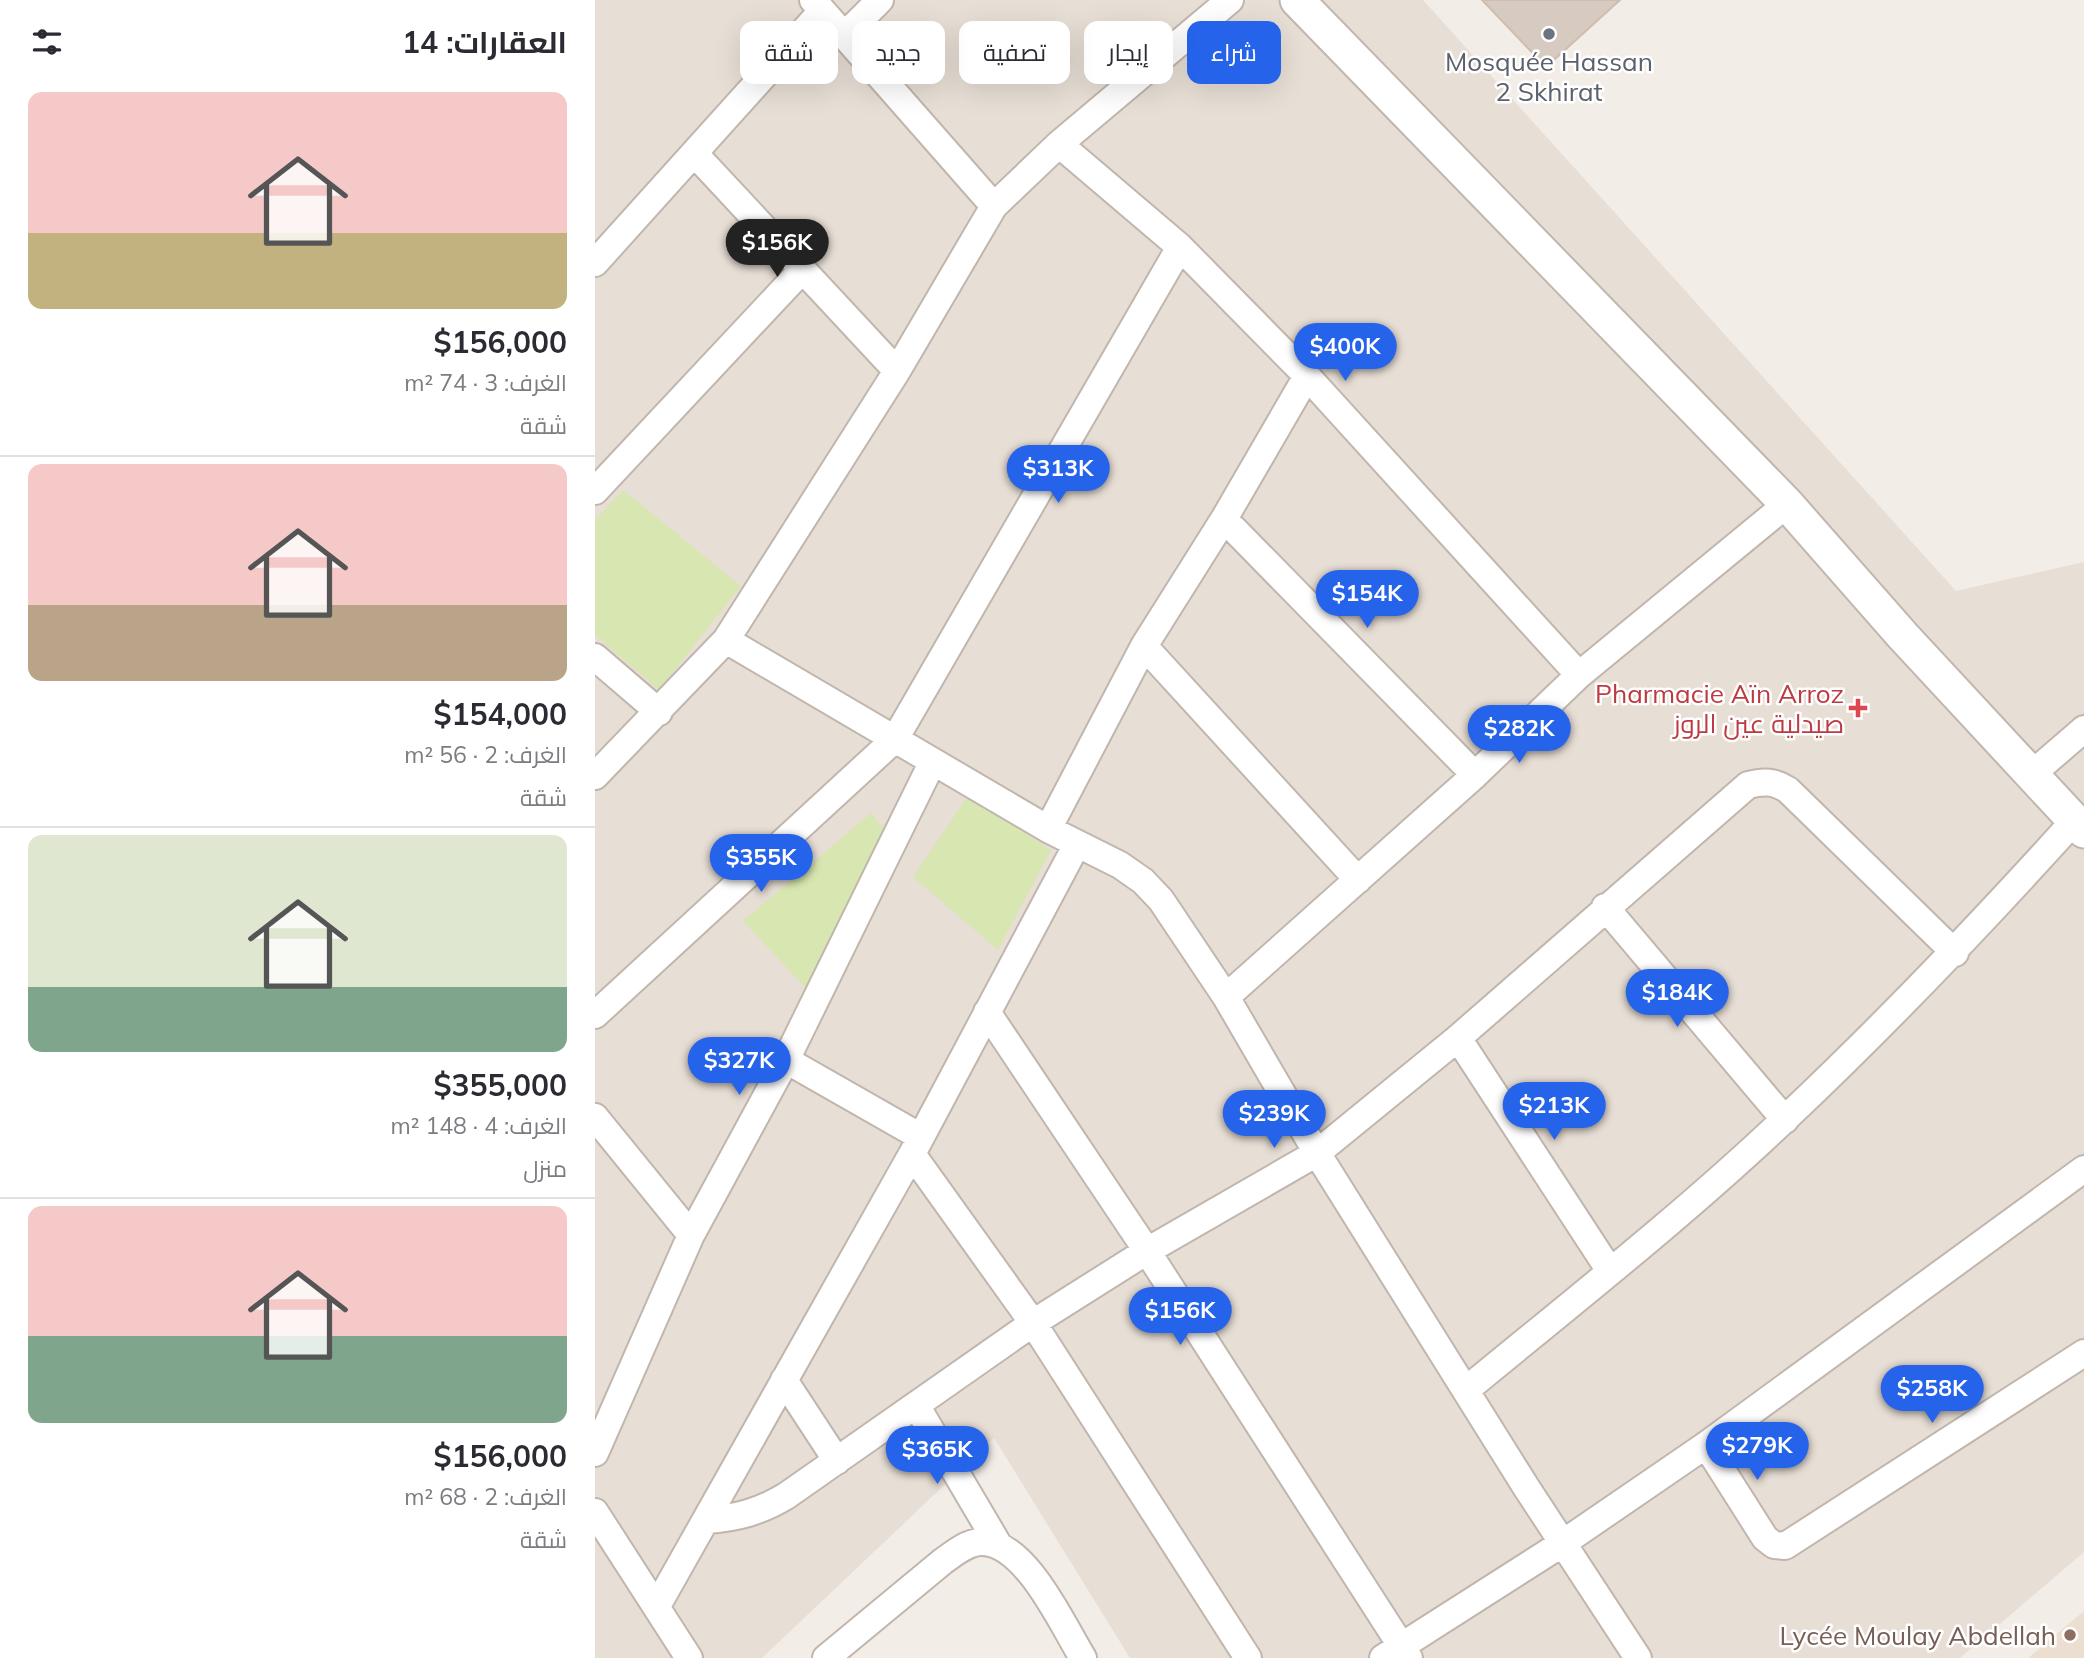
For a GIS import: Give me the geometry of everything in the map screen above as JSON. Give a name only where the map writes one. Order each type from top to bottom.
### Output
[{"type":"street","points":[[845,36],[880,0]]},
{"type":"street","points":[[595,776],[726,639],[897,371],[994,206],[1059,144],[1230,0]]},
{"type":"street","points":[[1297,0],[1787,504],[2079,826],[1955,953],[1785,1120],[1611,1271],[1466,1390]]},
{"type":"street","points":[[595,263],[694,153],[818,5],[994,206]]},
{"type":"street","points":[[1059,144],[1180,247],[1307,376],[1579,675]]},
{"type":"street","points":[[694,153],[897,371]]},
{"type":"street","points":[[595,1014],[895,739],[1180,247]]},
{"type":"street","points":[[595,491],[802,270]]},
{"type":"street","points":[[1048,829],[1144,646],[1224,519],[1307,376]]},
{"type":"street","points":[[1226,997],[1475,775],[1579,675],[1787,504]]},
{"type":"street","points":[[1224,519],[1475,775]]},
{"type":"street","points":[[726,639],[1076,846],[1120,865],[1143,881],[1161,900],[1226,997],[1317,1153],[1638,1658]]},
{"type":"street","points":[[1144,646],[1357,880]]},
{"type":"street","points":[[595,657],[659,712]]},
{"type":"street","points":[[2032,774],[2084,729]]},
{"type":"street","points":[[595,1452],[691,1235],[786,1060],[932,763]]},
{"type":"street","points":[[706,1520],[736,1518],[764,1509],[1033,1323],[1147,1251],[1317,1153],[1458,1038],[1748,785],[1763,781],[1776,783],[1789,790],[1955,953]]},
{"type":"street","points":[[657,1606],[916,1146],[1076,846]]},
{"type":"street","points":[[1605,907],[1785,1120]]},
{"type":"street","points":[[987,1012],[1147,1251],[1398,1654],[1706,1445],[2084,1169]]},
{"type":"street","points":[[1458,1038],[1611,1271]]},
{"type":"street","points":[[786,1060],[916,1146],[1248,1658]]},
{"type":"street","points":[[595,1117],[691,1235]]},
{"type":"street","points":[[1706,1445],[1765,1538],[1774,1545],[1785,1546],[2084,1353]]},
{"type":"street","points":[[784,1380],[837,1461]]},
{"type":"street","points":[[916,1405],[998,1544]]},
{"type":"street","points":[[595,1512],[657,1606],[686,1657]]},
{"type":"street","points":[[827,1658],[960,1549],[978,1542],[998,1544],[1015,1554],[1029,1570],[1083,1658]]},
{"type":"shaded area","points":[[595,0],[1423,0],[1956,591],[2084,562],[2084,1552],[1960,1658],[1130,1658],[994,1438],[762,1658],[595,1658]]},
{"type":"shaded area","name":"Lycée Moulay Abdellah","points":[[2084,1611],[2084,1658],[2028,1658]]},
{"type":"green space","points":[[623,490],[741,586],[659,690],[595,635],[595,520]]},
{"type":"green space","points":[[968,796],[1051,850],[998,950],[913,877]]},
{"type":"green space","points":[[871,813],[886,831],[817,1000],[743,921]]},
{"type":"building","name":"Mosquée Hassan 2 Skhirat","points":[[1482,0],[1620,0],[1546,67]]},
{"type":"place","name":"Mosquée Hassan 2 Skhirat","points":[[1549,34]]},
{"type":"place","name":"Pharmacie Aïn Arroz صيدلية عين الروز","points":[[1858,708]]},
{"type":"place","name":"Lycée Moulay Abdellah","points":[[2070,1635]]}]
